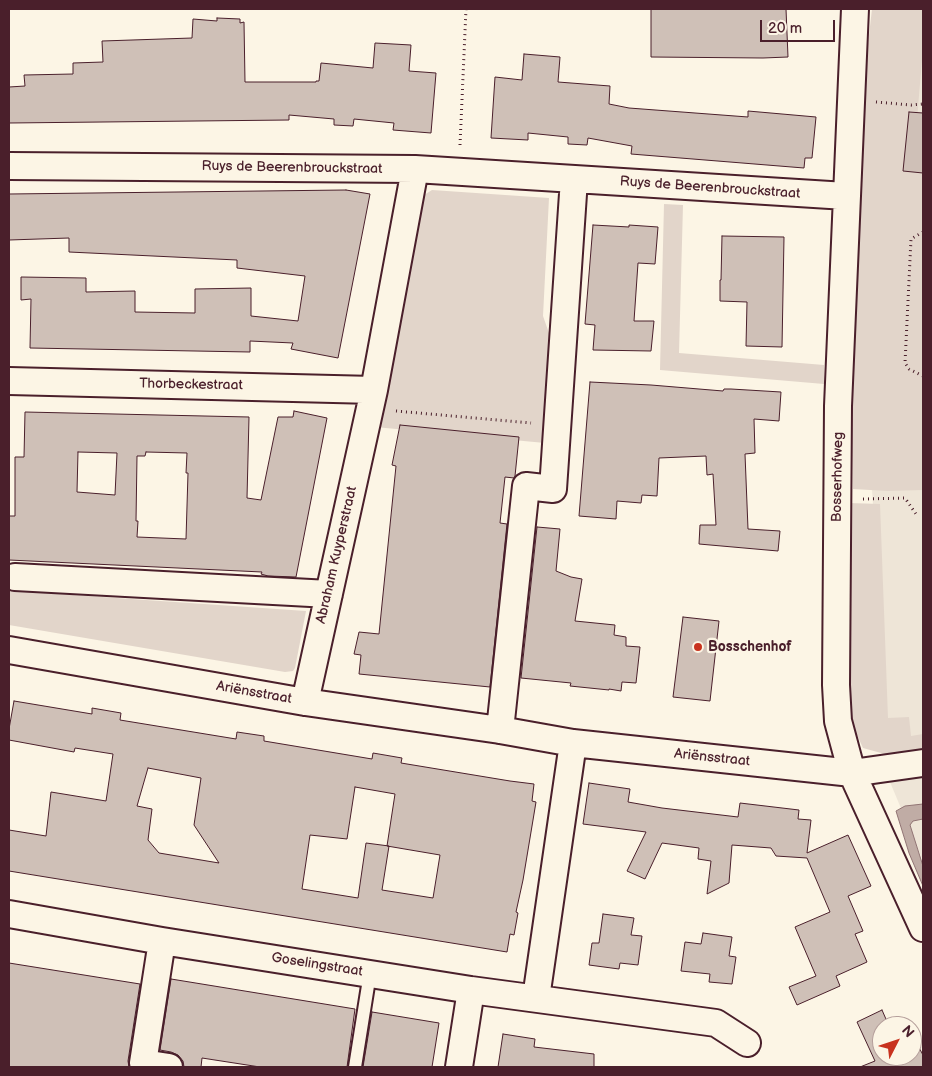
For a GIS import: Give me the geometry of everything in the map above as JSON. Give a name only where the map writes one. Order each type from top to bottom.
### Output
[{"type":"street","name":"Bosserhofweg","points":[[855,9],[838,406],[836,685],[838,721],[852,773],[923,928]]},
{"type":"street","name":"Ruys de Beerenbrouckstraat","points":[[9,166],[415,169],[846,196]]},
{"type":"street","name":"Abraham Kuyperstraat","points":[[305,702],[372,399],[415,169]]},
{"type":"street","points":[[500,730],[526,486],[553,489],[574,179]]},
{"type":"street","name":"Thorbeckestraat","points":[[9,381],[372,399]]},
{"type":"street","points":[[14,576],[329,594]]},
{"type":"street","name":"Ariënsstraat","points":[[9,650],[305,702],[500,730],[573,743],[852,773],[923,764]]},
{"type":"street","points":[[536,998],[573,743]]},
{"type":"street","name":"Goselingstraat","points":[[9,914],[162,941],[471,990],[716,1023],[747,1043]]},
{"type":"street","points":[[162,941],[143,1064],[163,1067]]},
{"type":"street","points":[[459,1067],[471,990]]},
{"type":"lane","points":[[355,1067],[370,973]]},
{"type":"path","points":[[458,172],[466,9]]},
{"type":"path","points":[[851,100],[911,105],[923,104]]},
{"type":"path","points":[[923,232],[911,239],[906,363],[909,370],[923,376]]},
{"type":"path","points":[[372,399],[558,426]]},
{"type":"path","points":[[838,499],[905,498],[916,514]]},
{"type":"shaded area","points":[[872,9],[923,9],[923,48],[915,143],[923,144],[923,490],[887,491],[853,489],[851,380],[864,79]]},
{"type":"shaded area","points":[[923,9],[923,861],[890,782],[871,473]]},
{"type":"shaded area","points":[[432,190],[549,198],[543,316],[551,339],[545,443],[375,427],[421,197]]},
{"type":"shaded area","points":[[664,204],[683,205],[679,353],[824,365],[824,384],[660,370]]},
{"type":"shaded area","points":[[849,503],[880,504],[888,718],[909,717],[911,736],[923,734],[923,751],[892,756],[863,748],[847,713]]},
{"type":"shaded area","points":[[9,582],[15,582],[15,591],[306,611],[295,668],[293,671],[285,672],[9,625]]},
{"type":"shaded area","points":[[923,804],[923,819],[913,821],[910,825],[923,866],[923,886],[909,853],[896,811],[905,806]]},
{"type":"building","points":[[651,9],[786,9],[788,57],[651,57]]},
{"type":"building","points":[[217,18],[240,19],[240,23],[244,22],[245,82],[316,82],[319,81],[321,63],[373,68],[375,43],[411,45],[409,71],[436,73],[431,133],[393,130],[394,123],[354,119],[353,126],[334,125],[334,119],[289,115],[289,120],[9,123],[9,87],[25,86],[24,75],[73,74],[73,63],[103,62],[102,41],[192,38],[193,19],[217,21]]},
{"type":"building","points":[[524,54],[560,57],[558,82],[610,86],[609,104],[629,108],[748,117],[748,111],[816,117],[812,158],[805,158],[804,168],[631,154],[632,146],[588,138],[587,145],[568,144],[568,137],[528,133],[528,140],[491,138],[495,77],[522,80]]},
{"type":"building","points":[[909,112],[923,113],[923,173],[903,171]]},
{"type":"building","points":[[346,190],[370,194],[338,358],[291,349],[293,343],[250,341],[250,352],[30,348],[31,299],[21,300],[21,277],[86,278],[86,292],[135,291],[135,312],[195,313],[195,289],[251,288],[251,316],[298,321],[305,276],[237,268],[237,260],[69,252],[69,238],[9,240],[9,194]]},
{"type":"building","points":[[593,225],[658,227],[655,264],[638,263],[634,321],[654,321],[651,351],[593,350],[595,325],[585,324]]},
{"type":"building","points":[[722,236],[784,237],[782,347],[746,346],[747,302],[720,301]]},
{"type":"building","points":[[590,382],[723,391],[724,389],[731,389],[781,392],[779,421],[754,419],[755,453],[745,454],[748,529],[780,531],[778,551],[699,544],[700,525],[716,525],[713,474],[707,475],[706,456],[659,458],[657,496],[642,495],[641,503],[617,501],[616,519],[579,516]]},
{"type":"building","points":[[294,411],[327,418],[296,577],[268,576],[261,574],[262,572],[9,560],[9,516],[15,516],[15,457],[24,457],[25,412],[249,417],[247,498],[261,500],[278,417],[293,417]],"holes":[[[78,452],[117,453],[115,495],[77,492]],[[146,452],[187,453],[186,539],[137,537],[137,456],[145,456]]]},
{"type":"building","points":[[400,425],[519,437],[515,476],[514,478],[505,477],[500,523],[507,524],[490,687],[359,674],[361,655],[354,654],[359,632],[379,634],[396,466],[392,465]]},
{"type":"building","points":[[537,527],[560,529],[556,571],[582,579],[575,621],[615,625],[614,635],[626,637],[626,646],[640,647],[636,683],[622,682],[621,691],[570,686],[571,683],[521,678]]},
{"type":"building","name":"Bosschenhof","points":[[683,617],[719,621],[710,701],[673,697]]},
{"type":"building","points":[[14,701],[92,714],[92,708],[121,713],[120,720],[236,739],[237,732],[264,736],[264,741],[372,759],[373,753],[402,758],[401,763],[534,784],[532,801],[536,802],[516,912],[518,913],[514,935],[510,934],[507,952],[9,871],[9,830],[46,836],[51,792],[106,801],[113,754],[75,748],[74,752],[9,740]],"holes":[[[148,768],[201,778],[194,825],[219,863],[159,853],[148,840],[152,809],[137,806]],[[355,787],[395,794],[387,846],[366,843],[358,898],[302,889],[310,835],[347,839]],[[389,846],[440,855],[433,898],[382,890]]]},
{"type":"building","points":[[589,783],[630,789],[628,802],[662,808],[738,817],[740,803],[799,810],[798,819],[811,820],[807,853],[848,835],[871,886],[848,896],[863,931],[855,934],[867,962],[836,976],[840,986],[797,1005],[789,987],[816,976],[795,927],[830,912],[807,858],[776,856],[771,848],[732,845],[729,883],[707,894],[711,861],[698,859],[699,848],[662,843],[645,879],[627,871],[646,832],[583,824]]},
{"type":"building","points":[[603,914],[634,918],[631,935],[642,936],[638,965],[620,963],[619,969],[589,965],[592,943],[599,943]]},
{"type":"building","points":[[703,933],[732,937],[729,956],[736,957],[732,984],[709,982],[710,974],[681,971],[685,942],[701,944]]},
{"type":"building","points":[[9,963],[140,984],[128,1061],[129,1067],[9,1067]]},
{"type":"building","points":[[171,979],[355,1009],[347,1067],[260,1067],[202,1058],[201,1067],[184,1067],[183,1061],[178,1055],[160,1050]]},
{"type":"building","points":[[882,1010],[885,1016],[872,1016],[872,1054],[857,1022]]},
{"type":"building","points":[[372,1012],[439,1023],[432,1067],[363,1067]]},
{"type":"building","points":[[503,1034],[535,1039],[534,1047],[594,1054],[594,1067],[498,1067]]},
{"type":"building","points":[[922,1053],[923,1055],[923,1067],[860,1067],[872,1062],[872,1066],[922,1066]]},
{"type":"place","name":"Bosschenhof","points":[[698,647]]}]
